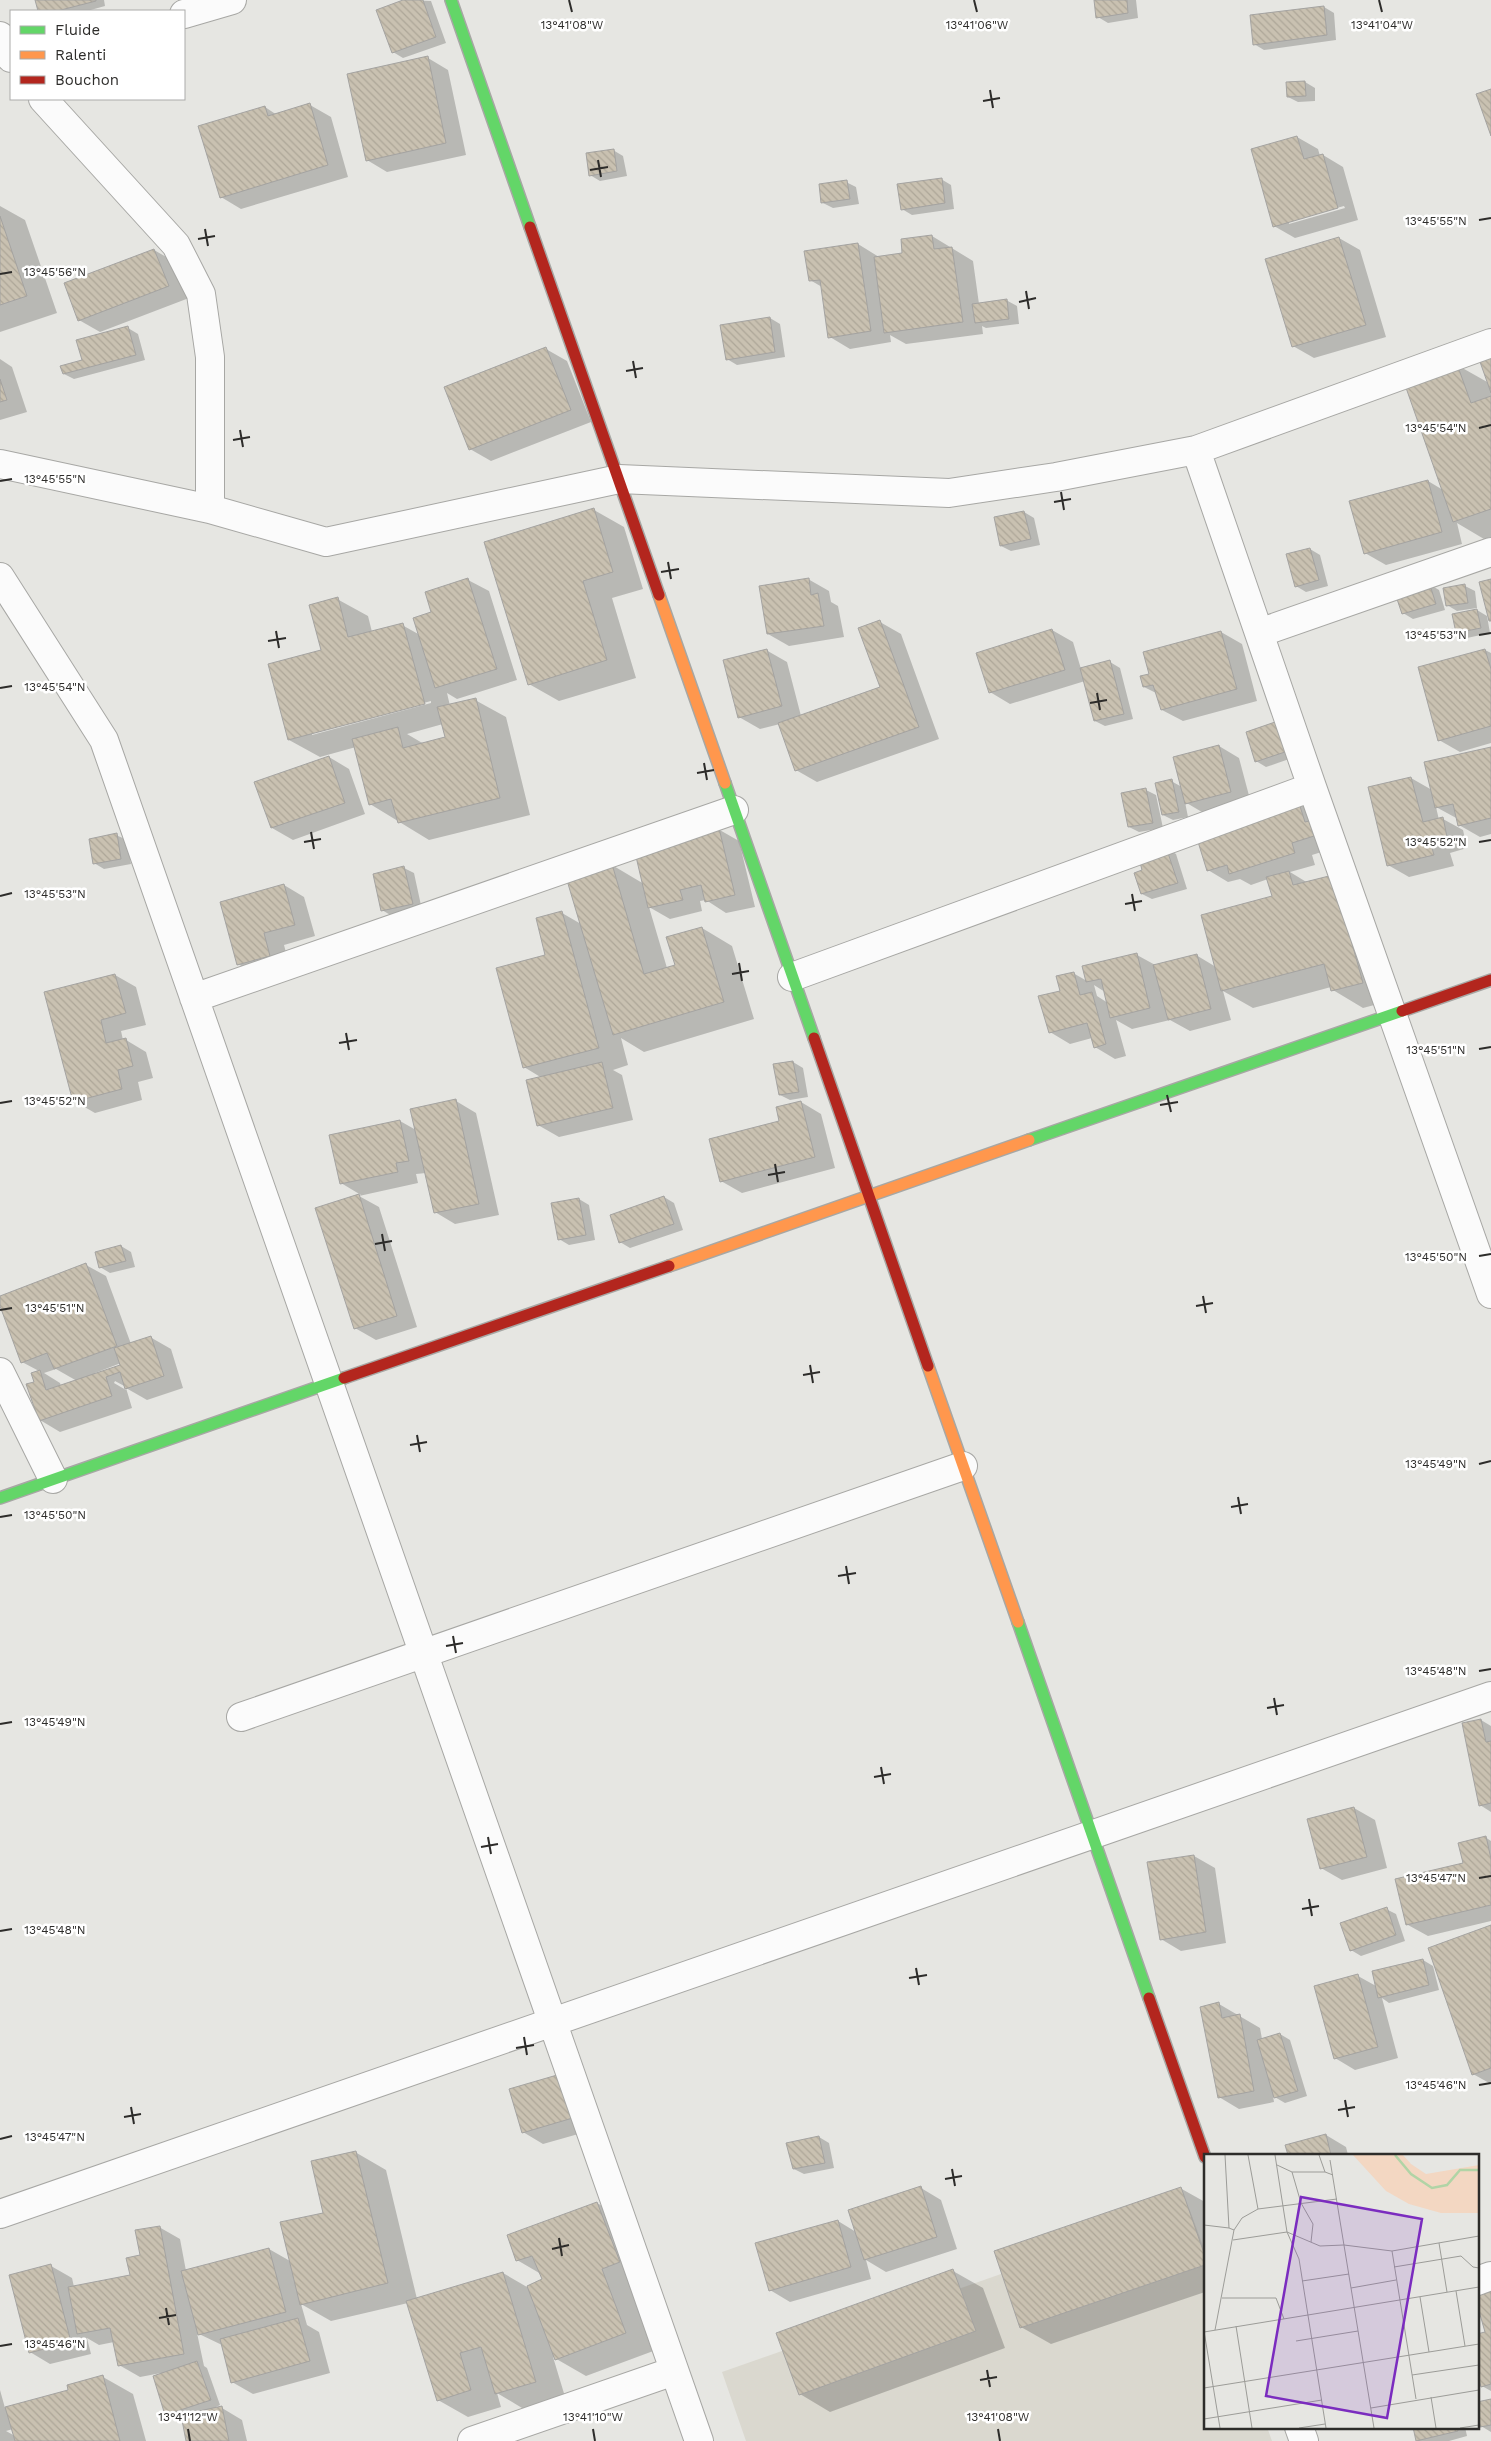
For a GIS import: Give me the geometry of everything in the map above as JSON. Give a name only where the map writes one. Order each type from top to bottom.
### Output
[{"type":"street","points":[[185,14],[232,0]]},
{"type":"street","points":[[451,0],[1204,2154]]},
{"type":"street","points":[[0,36],[10,56]]},
{"type":"street","points":[[43,100],[176,246],[201,294],[210,357],[210,509]]},
{"type":"street","points":[[0,464],[210,509],[326,542],[618,479],[949,493],[1056,477],[1196,450],[1491,343]]},
{"type":"street","points":[[1196,450],[1312,788],[1491,1294]]},
{"type":"street","points":[[1260,633],[1491,552]]},
{"type":"street","points":[[0,577],[104,740],[699,2441]]},
{"type":"street","points":[[792,977],[1312,788]]},
{"type":"street","points":[[194,998],[734,810]]},
{"type":"street","points":[[0,1498],[1491,980]]},
{"type":"street","points":[[0,1372],[53,1479]]},
{"type":"street","points":[[241,1717],[963,1466]]},
{"type":"street","points":[[0,2214],[1491,1696]]},
{"type":"street","points":[[1478,2281],[1491,2276]]},
{"type":"street","points":[[472,2441],[674,2371]]},
{"type":"street","points":[[1299,2428],[1304,2441]]},
{"type":"shaded area","points":[[1189,2208],[1204,2248],[1204,2428],[1267,2428],[1272,2441],[746,2441],[722,2372]]},
{"type":"building","points":[[35,0],[96,0],[61,10],[38,10]]},
{"type":"building","points":[[403,0],[423,0],[436,37],[392,53],[376,10]]},
{"type":"building","points":[[1094,0],[1127,0],[1128,13],[1096,18]]},
{"type":"building","points":[[1324,6],[1327,35],[1253,45],[1250,15]]},
{"type":"building","points":[[428,56],[446,143],[366,161],[347,74]]},
{"type":"building","points":[[1305,81],[1306,96],[1287,97],[1286,82]]},
{"type":"building","points":[[1491,89],[1491,136],[1476,94]]},
{"type":"building","points":[[310,103],[328,165],[220,198],[198,126],[265,106],[268,116]]},
{"type":"building","points":[[1297,136],[1304,159],[1323,154],[1338,208],[1273,227],[1251,149]]},
{"type":"building","points":[[614,149],[617,171],[589,176],[586,153]]},
{"type":"building","points":[[942,178],[945,203],[901,210],[897,184]]},
{"type":"building","points":[[847,180],[850,199],[821,203],[819,184]]},
{"type":"building","points":[[0,216],[27,296],[0,305]]},
{"type":"building","points":[[932,235],[934,249],[952,247],[963,322],[884,333],[874,257],[902,253],[901,239]]},
{"type":"building","points":[[1339,237],[1366,325],[1292,347],[1265,259]]},
{"type":"building","points":[[858,243],[871,331],[828,338],[820,280],[809,281],[804,251]]},
{"type":"building","points":[[154,249],[169,286],[78,321],[64,283]]},
{"type":"building","points":[[1007,299],[1009,319],[975,323],[972,304]]},
{"type":"building","points":[[770,317],[775,352],[726,360],[720,325]]},
{"type":"building","points":[[128,326],[136,355],[63,374],[60,366],[82,360],[76,340]]},
{"type":"building","points":[[546,347],[571,410],[469,450],[444,387]]},
{"type":"building","points":[[1491,355],[1491,393],[1479,359]]},
{"type":"building","points":[[1457,364],[1471,403],[1491,396],[1491,509],[1453,522],[1404,382]]},
{"type":"building","points":[[0,379],[7,400],[0,402]]},
{"type":"building","points":[[1428,480],[1442,532],[1364,554],[1349,501]]},
{"type":"building","points":[[594,508],[613,572],[583,581],[607,660],[528,685],[484,542]]},
{"type":"building","points":[[1024,511],[1031,539],[1000,546],[994,517]]},
{"type":"building","points":[[1310,548],[1319,580],[1295,587],[1286,554]]},
{"type":"building","points":[[468,578],[497,669],[435,688],[413,618],[431,612],[425,592]]},
{"type":"building","points":[[809,578],[811,595],[818,593],[824,626],[767,634],[759,586]]},
{"type":"building","points":[[1491,579],[1491,621],[1489,621],[1479,582]]},
{"type":"building","points":[[1429,582],[1436,604],[1402,614],[1395,593]]},
{"type":"building","points":[[1465,584],[1468,603],[1446,606],[1443,588]]},
{"type":"building","points":[[338,597],[348,637],[403,623],[425,704],[288,740],[268,664],[321,650],[309,605]]},
{"type":"building","points":[[1477,609],[1481,628],[1456,633],[1452,614]]},
{"type":"building","points":[[880,620],[919,727],[795,771],[778,723],[880,687],[858,628]]},
{"type":"building","points":[[1052,629],[1065,670],[989,693],[976,653]]},
{"type":"building","points":[[1221,631],[1237,689],[1161,710],[1153,685],[1143,687],[1140,676],[1149,674],[1143,652]]},
{"type":"building","points":[[767,649],[782,706],[738,718],[723,660]]},
{"type":"building","points":[[1485,649],[1491,669],[1491,726],[1438,741],[1418,667]]},
{"type":"building","points":[[1110,660],[1124,714],[1094,721],[1080,668]]},
{"type":"building","points":[[476,698],[500,798],[398,823],[391,799],[369,805],[352,739],[398,727],[403,748],[445,737],[437,707]]},
{"type":"building","points":[[1278,721],[1288,751],[1255,762],[1246,732]]},
{"type":"building","points":[[1219,745],[1231,792],[1185,804],[1173,757]]},
{"type":"building","points":[[1491,747],[1491,818],[1458,826],[1453,804],[1435,808],[1424,762]]},
{"type":"building","points":[[329,756],[345,803],[271,828],[254,782]]},
{"type":"building","points":[[1411,777],[1423,822],[1443,817],[1447,837],[1430,841],[1434,855],[1387,866],[1368,787]]},
{"type":"building","points":[[1172,779],[1179,812],[1162,815],[1155,783]]},
{"type":"building","points":[[1146,788],[1153,823],[1128,827],[1121,793]]},
{"type":"building","points":[[1298,800],[1305,822],[1309,821],[1314,836],[1292,843],[1295,853],[1229,874],[1227,865],[1207,871],[1195,832]]},
{"type":"building","points":[[719,828],[735,895],[705,902],[701,885],[680,890],[683,900],[648,908],[634,848]]},
{"type":"building","points":[[117,833],[121,859],[93,864],[89,839]]},
{"type":"building","points":[[1166,847],[1178,883],[1141,894],[1134,873],[1142,870],[1138,855]]},
{"type":"building","points":[[612,864],[644,974],[675,965],[666,937],[702,927],[724,1002],[613,1035],[566,877]]},
{"type":"building","points":[[404,866],[413,904],[381,911],[373,874]]},
{"type":"building","points":[[1289,871],[1293,885],[1333,875],[1363,983],[1331,991],[1324,964],[1221,991],[1201,915],[1272,896],[1266,877]]},
{"type":"building","points":[[284,884],[295,925],[264,933],[270,956],[237,965],[220,902]]},
{"type":"building","points":[[562,911],[599,1048],[523,1068],[496,968],[545,955],[536,918]]},
{"type":"building","points":[[1137,953],[1150,1008],[1110,1018],[1101,979],[1086,982],[1082,966]]},
{"type":"building","points":[[1197,954],[1211,1009],[1168,1020],[1153,965]]},
{"type":"building","points":[[1074,972],[1080,995],[1092,992],[1106,1044],[1094,1048],[1087,1023],[1049,1033],[1038,996],[1060,991],[1056,976]]},
{"type":"building","points":[[115,974],[126,1013],[101,1020],[106,1043],[126,1038],[133,1066],[118,1070],[122,1089],[73,1102],[44,992]]},
{"type":"building","points":[[793,1061],[799,1092],[779,1095],[773,1064]]},
{"type":"building","points":[[602,1062],[613,1108],[537,1126],[526,1080]]},
{"type":"building","points":[[456,1099],[479,1204],[434,1213],[410,1109]]},
{"type":"building","points":[[801,1101],[815,1157],[720,1182],[709,1139],[779,1121],[776,1107]]},
{"type":"building","points":[[400,1120],[409,1161],[396,1163],[398,1172],[340,1184],[329,1135]]},
{"type":"building","points":[[359,1194],[397,1316],[354,1329],[315,1208]]},
{"type":"building","points":[[664,1196],[674,1224],[619,1243],[610,1215]]},
{"type":"building","points":[[579,1198],[586,1235],[558,1240],[551,1203]]},
{"type":"building","points":[[121,1245],[126,1261],[99,1268],[95,1252]]},
{"type":"building","points":[[86,1263],[117,1346],[54,1369],[47,1353],[21,1363],[0,1306],[0,1296]]},
{"type":"building","points":[[151,1336],[164,1376],[125,1389],[120,1372],[106,1377],[112,1396],[39,1421],[26,1384],[34,1382],[31,1373],[40,1370],[46,1390],[120,1365],[114,1348]]},
{"type":"building","points":[[1481,1719],[1486,1742],[1491,1741],[1491,1803],[1479,1806],[1462,1723]]},
{"type":"building","points":[[1354,1807],[1367,1857],[1320,1869],[1307,1819]]},
{"type":"building","points":[[1486,1836],[1491,1859],[1491,1905],[1406,1925],[1395,1879],[1463,1863],[1458,1843]]},
{"type":"building","points":[[1194,1855],[1206,1932],[1160,1940],[1147,1862]]},
{"type":"building","points":[[1387,1907],[1396,1935],[1350,1951],[1340,1923]]},
{"type":"building","points":[[1491,1925],[1491,2068],[1472,2075],[1428,1948]]},
{"type":"building","points":[[1423,1959],[1429,1985],[1378,1998],[1372,1971]]},
{"type":"building","points":[[1358,1974],[1378,2047],[1334,2059],[1314,1986]]},
{"type":"building","points":[[1219,2002],[1222,2018],[1240,2014],[1254,2091],[1218,2098],[1200,2007]]},
{"type":"building","points":[[1280,2033],[1298,2091],[1274,2098],[1257,2040]]},
{"type":"building","points":[[564,2073],[576,2117],[522,2133],[509,2089]]},
{"type":"building","points":[[1326,2134],[1331,2154],[1288,2154],[1285,2145]]},
{"type":"building","points":[[819,2136],[825,2163],[793,2169],[786,2143]]},
{"type":"building","points":[[356,2151],[388,2283],[300,2305],[280,2222],[323,2213],[311,2161]]},
{"type":"building","points":[[921,2186],[937,2237],[864,2260],[848,2210]]},
{"type":"building","points":[[1181,2187],[1204,2253],[1204,2265],[1020,2328],[994,2251]]},
{"type":"building","points":[[597,2202],[620,2262],[602,2269],[626,2333],[555,2360],[527,2286],[542,2279],[532,2256],[516,2261],[507,2235]]},
{"type":"building","points":[[838,2220],[851,2267],[769,2291],[755,2243]]},
{"type":"building","points":[[160,2226],[184,2354],[118,2366],[110,2328],[77,2334],[68,2287],[130,2275],[126,2258],[140,2255],[135,2230]]},
{"type":"building","points":[[269,2248],[286,2312],[198,2335],[181,2271]]},
{"type":"building","points":[[51,2264],[71,2342],[29,2353],[9,2275]]},
{"type":"building","points":[[953,2269],[976,2331],[799,2395],[776,2333]]},
{"type":"building","points":[[503,2272],[536,2382],[495,2394],[481,2347],[460,2353],[471,2390],[437,2401],[406,2301]]},
{"type":"building","points":[[1491,2289],[1491,2384],[1481,2387],[1478,2376],[1478,2334],[1485,2332],[1478,2308],[1478,2293]]},
{"type":"building","points":[[298,2318],[310,2361],[231,2383],[220,2339]]},
{"type":"building","points":[[197,2361],[211,2400],[165,2415],[153,2376]]},
{"type":"building","points":[[103,2375],[120,2441],[15,2441],[5,2407],[68,2390],[67,2385]]},
{"type":"building","points":[[1491,2399],[1491,2425],[1480,2427],[1478,2402]]},
{"type":"building","points":[[222,2406],[229,2441],[186,2441],[181,2415]]},
{"type":"building","points":[[1413,2428],[1457,2428],[1458,2431],[1416,2441]]},
{"type":"traffic: fast","points":[[451,0],[530,227]]},
{"type":"traffic: fast","points":[[725,783],[814,1038]]},
{"type":"traffic: fast","points":[[1029,1140],[1402,1011]]},
{"type":"traffic: fast","points":[[0,1498],[344,1378]]},
{"type":"traffic: fast","points":[[1018,1622],[1149,1998]]},
{"type":"traffic: slow","points":[[659,595],[725,783]]},
{"type":"traffic: slow","points":[[669,1266],[1029,1140]]},
{"type":"traffic: slow","points":[[928,1366],[1018,1622]]},
{"type":"traffic: jam","points":[[530,227],[659,595]]},
{"type":"traffic: jam","points":[[1402,1011],[1491,980]]},
{"type":"traffic: jam","points":[[814,1038],[928,1366]]},
{"type":"traffic: jam","points":[[344,1378],[669,1266]]},
{"type":"traffic: jam","points":[[1149,1998],[1204,2154]]}]
